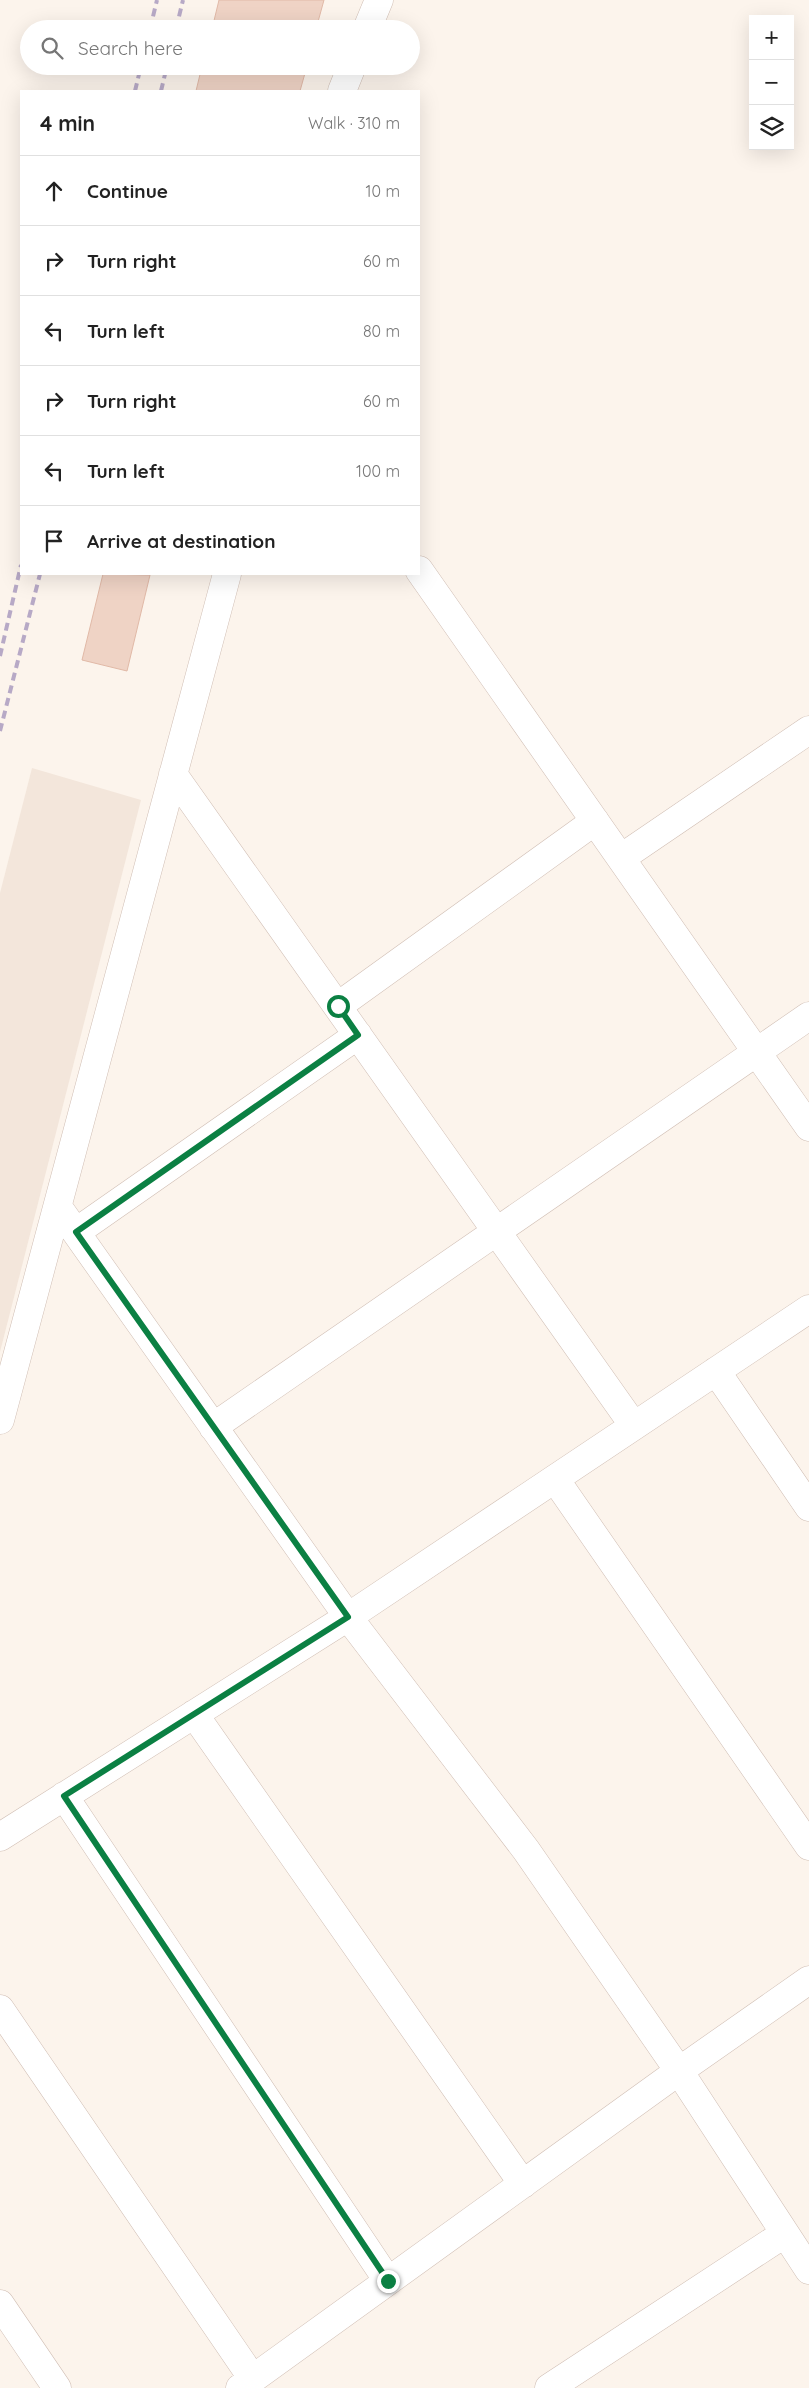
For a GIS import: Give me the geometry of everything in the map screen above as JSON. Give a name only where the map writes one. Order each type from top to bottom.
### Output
[{"type":"street","points":[[371,20],[379,0]]},
{"type":"street","points":[[342,90],[348,75]]},
{"type":"street","points":[[420,571],[809,1127]]},
{"type":"street","points":[[0,1420],[227,575]]},
{"type":"street","points":[[621,858],[809,730]]},
{"type":"street","points":[[174,774],[634,1426]]},
{"type":"street","points":[[338,1006],[595,822]]},
{"type":"street","points":[[213,1427],[809,1016]]},
{"type":"street","points":[[76,1232],[358,1035]]},
{"type":"street","points":[[58,1207],[348,1617],[526,1850],[679,2070],[809,2270]]},
{"type":"street","points":[[0,1837],[348,1617],[809,1310]]},
{"type":"street","points":[[716,1371],[809,1506]]},
{"type":"street","points":[[555,1478],[809,1846]]},
{"type":"street","points":[[194,1714],[523,2184]]},
{"type":"street","points":[[64,1796],[388,2281]]},
{"type":"street","points":[[0,2009],[247,2383],[679,2070],[809,1980]]},
{"type":"street","points":[[549,2388],[784,2234]]},
{"type":"street","points":[[0,2304],[57,2388]]},
{"type":"shaded area","points":[[32,768],[141,800],[0,1352],[0,893]]},
{"type":"building","points":[[219,0],[324,0],[318,20],[214,20]]},
{"type":"building","points":[[200,75],[304,75],[300,90],[196,90]]},
{"type":"building","points":[[103,575],[150,575],[127,671],[82,660]]},
{"type":"railway","points":[[152,20],[157,0]]},
{"type":"railway","points":[[178,20],[183,0]]},
{"type":"railway","points":[[135,90],[139,75]]},
{"type":"railway","points":[[161,90],[165,75]]},
{"type":"railway","points":[[0,656],[20,569]]},
{"type":"railway","points":[[0,731],[40,575]]},
{"type":"route","points":[[338,1006],[358,1035],[76,1232],[348,1617],[64,1796],[388,2281]]}]
